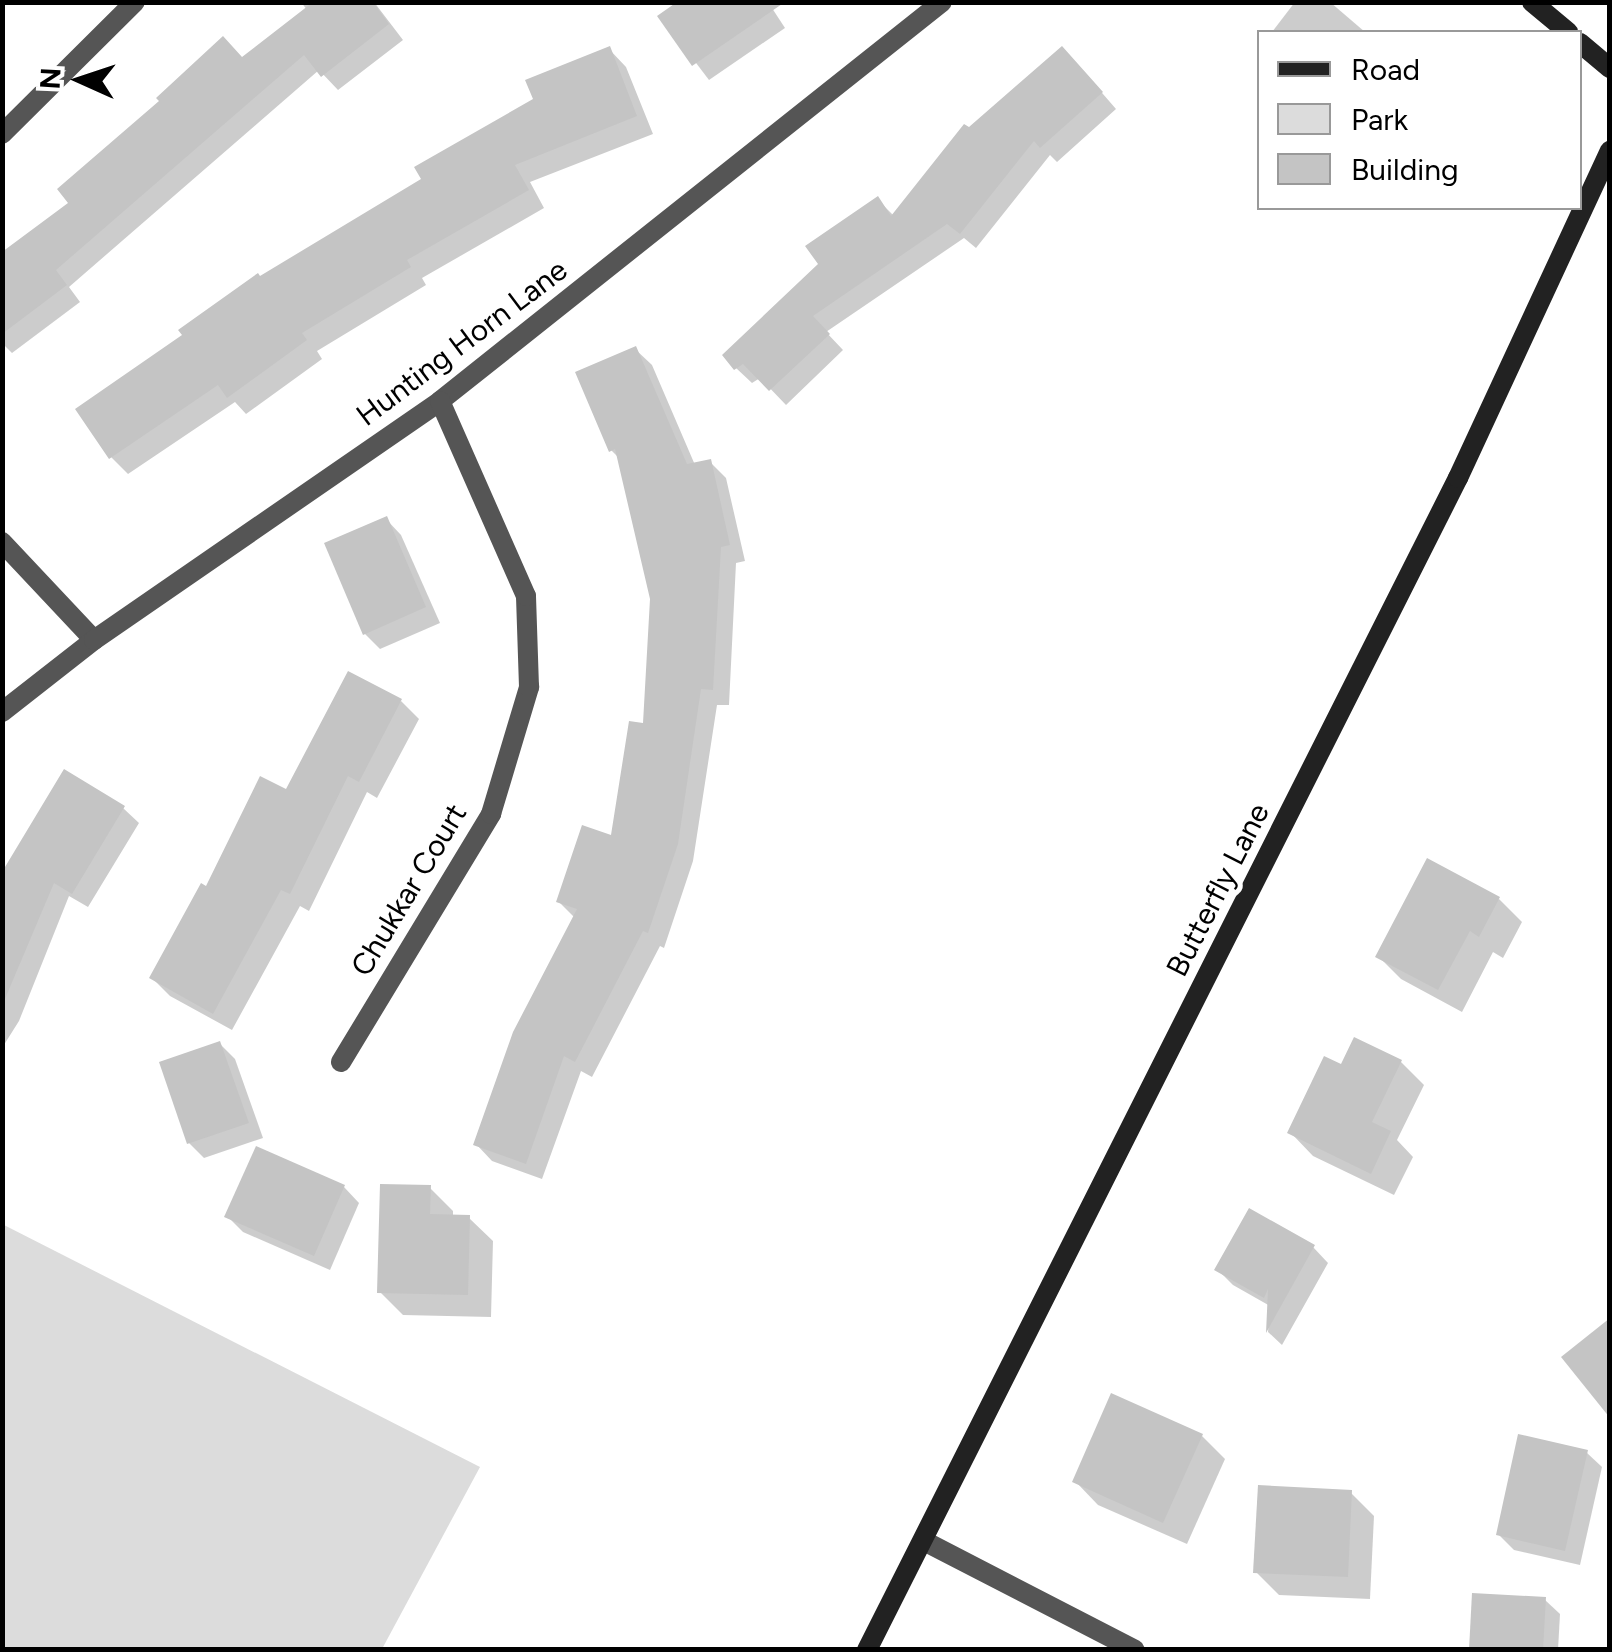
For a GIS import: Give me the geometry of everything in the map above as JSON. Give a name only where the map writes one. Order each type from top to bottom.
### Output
[{"type":"street","points":[[2,134],[135,2]]},
{"type":"street","name":"Hunting Horn Lane","points":[[2,712],[94,640],[440,401],[942,2]]},
{"type":"street","points":[[1532,2],[1566,30]]},
{"type":"street","points":[[1582,44],[1610,68]]},
{"type":"street","name":"Butterfly Lane","points":[[867,1650],[1458,478],[1610,151]]},
{"type":"street","name":"Chukkar Court","points":[[341,1062],[491,814],[529,687],[526,596],[440,401]]},
{"type":"street","points":[[2,542],[94,640]]},
{"type":"street","points":[[924,1540],[1135,1650]]},
{"type":"green space","points":[[2,1224],[480,1467],[382,1649],[3,1649]]},
{"type":"building","points":[[313,2],[373,2],[389,24],[321,77],[304,55],[56,270],[67,285],[2,334],[2,252],[68,203],[57,189],[159,101],[156,98],[223,36],[242,57]]},
{"type":"building","points":[[677,2],[785,2],[692,66],[657,16]]},
{"type":"building","points":[[610,46],[637,116],[515,165],[529,190],[407,260],[411,267],[302,333],[307,340],[227,398],[218,385],[109,459],[75,409],[182,335],[178,330],[258,273],[260,276],[421,179],[414,167],[533,99],[525,80]]},
{"type":"building","points":[[1062,46],[1103,92],[1040,148],[1034,141],[960,234],[947,224],[813,316],[830,334],[769,391],[743,364],[734,370],[722,355],[818,264],[805,246],[878,196],[891,216],[964,124],[969,127]]},
{"type":"building","points":[[636,346],[687,464],[711,459],[730,545],[721,547],[713,690],[701,689],[678,844],[648,933],[643,931],[575,1062],[564,1056],[526,1164],[473,1145],[513,1032],[577,909],[556,902],[582,825],[611,835],[629,721],[643,723],[650,599],[615,449],[609,452],[575,372]]},
{"type":"building","points":[[387,516],[426,607],[363,635],[324,543]]},
{"type":"building","points":[[348,671],[402,699],[359,782],[348,776],[290,894],[281,890],[213,1014],[149,978],[201,883],[206,886],[260,776],[286,789]]},
{"type":"building","points":[[64,769],[125,806],[72,894],[54,883],[2,1006],[2,872]]},
{"type":"building","points":[[1427,858],[1500,897],[1479,937],[1470,931],[1438,990],[1375,957]]},
{"type":"building","points":[[1354,1037],[1402,1060],[1372,1122],[1391,1131],[1371,1174],[1287,1133],[1324,1056],[1341,1064]]},
{"type":"building","points":[[220,1041],[249,1123],[187,1144],[159,1062]]},
{"type":"building","points":[[256,1146],[345,1185],[314,1256],[224,1217]]},
{"type":"building","points":[[380,1184],[431,1185],[430,1214],[470,1215],[468,1295],[377,1293]]},
{"type":"building","points":[[1249,1208],[1315,1245],[1266,1333],[1268,1289],[1264,1298],[1214,1270]]},
{"type":"building","points":[[1610,1318],[1610,1418],[1561,1357]]},
{"type":"building","points":[[1111,1393],[1203,1434],[1163,1523],[1072,1482]]},
{"type":"building","points":[[1518,1434],[1588,1450],[1565,1551],[1496,1535]]},
{"type":"building","points":[[1258,1485],[1352,1490],[1348,1577],[1253,1573]]},
{"type":"building","points":[[1472,1593],[1546,1597],[1543,1650],[1469,1650]]}]
